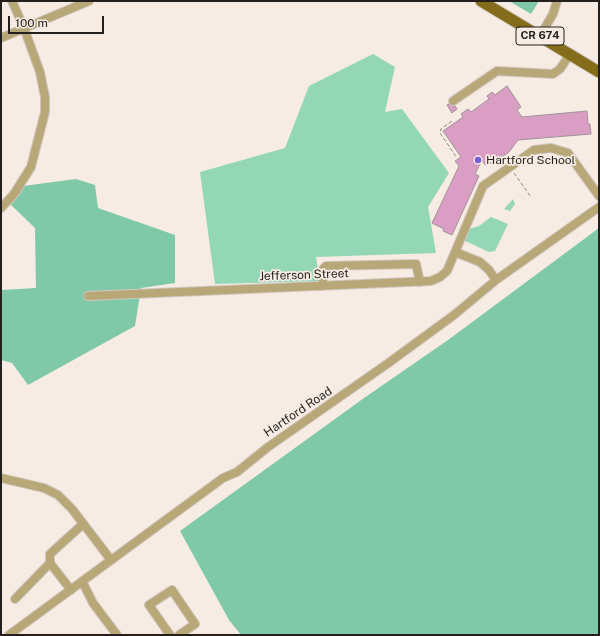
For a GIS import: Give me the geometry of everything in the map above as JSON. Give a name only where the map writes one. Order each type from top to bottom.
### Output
[{"type":"main road","name":"CR 674","points":[[481,1],[599,72]]},
{"type":"street","points":[[1,208],[14,194],[31,167],[45,112],[45,97],[41,76],[24,28],[12,1]]},
{"type":"street","points":[[1,38],[89,1]]},
{"type":"street","points":[[540,36],[553,14],[557,1]]},
{"type":"street","points":[[453,100],[490,74],[499,70],[555,73],[560,69],[570,54]]},
{"type":"street","name":"Jefferson Street","points":[[88,296],[431,281],[444,275],[483,186],[534,150],[545,148],[568,153],[599,196]]},
{"type":"street","name":"Hartford Road","points":[[9,635],[223,478],[238,472],[268,447],[454,316],[496,280],[599,207]]},
{"type":"street","points":[[455,252],[480,262],[489,270],[496,280]]},
{"type":"street","points":[[323,286],[323,269],[326,266],[416,264],[420,282]]},
{"type":"street","points":[[1,478],[52,491],[68,504],[111,560]]},
{"type":"street","points":[[71,590],[50,563],[50,554],[83,524]]},
{"type":"street","points":[[15,599],[50,563]]},
{"type":"street","points":[[82,581],[93,603],[114,634]]},
{"type":"street","points":[[170,635],[149,605],[172,590],[195,624],[179,635]]},
{"type":"path","points":[[452,121],[441,129],[440,133],[457,158]]},
{"type":"path","points":[[502,157],[531,197]]},
{"type":"green space","points":[[509,1],[539,1],[531,14]]},
{"type":"green space","points":[[373,54],[395,67],[385,112],[402,109],[449,173],[428,207],[436,253],[316,257],[320,281],[215,284],[200,172],[285,148],[309,86]]},
{"type":"green space","points":[[76,179],[95,185],[98,208],[175,235],[175,283],[141,288],[135,326],[28,385],[12,363],[1,360],[1,290],[36,288],[35,228],[9,203],[23,186]]},
{"type":"green space","points":[[513,199],[515,204],[510,211],[504,209]]},
{"type":"green space","points":[[491,217],[508,224],[495,251],[489,252],[461,239],[465,230],[479,226]]},
{"type":"green space","points":[[599,228],[599,635],[241,635],[229,620],[180,531],[364,398],[448,340]]},
{"type":"building","name":"Hartford School","points":[[507,86],[521,107],[517,110],[522,117],[587,111],[588,124],[590,124],[591,134],[518,140],[509,152],[495,162],[485,165],[482,160],[475,174],[479,176],[452,235],[443,231],[444,229],[432,223],[459,166],[455,161],[461,157],[443,131],[463,117],[461,114],[468,109],[471,112],[489,99],[487,96],[492,92],[495,95]]},
{"type":"building","points":[[449,104],[455,106],[457,109],[452,113],[447,105]]},
{"type":"place","name":"Hartford School","points":[[478,160]]}]
